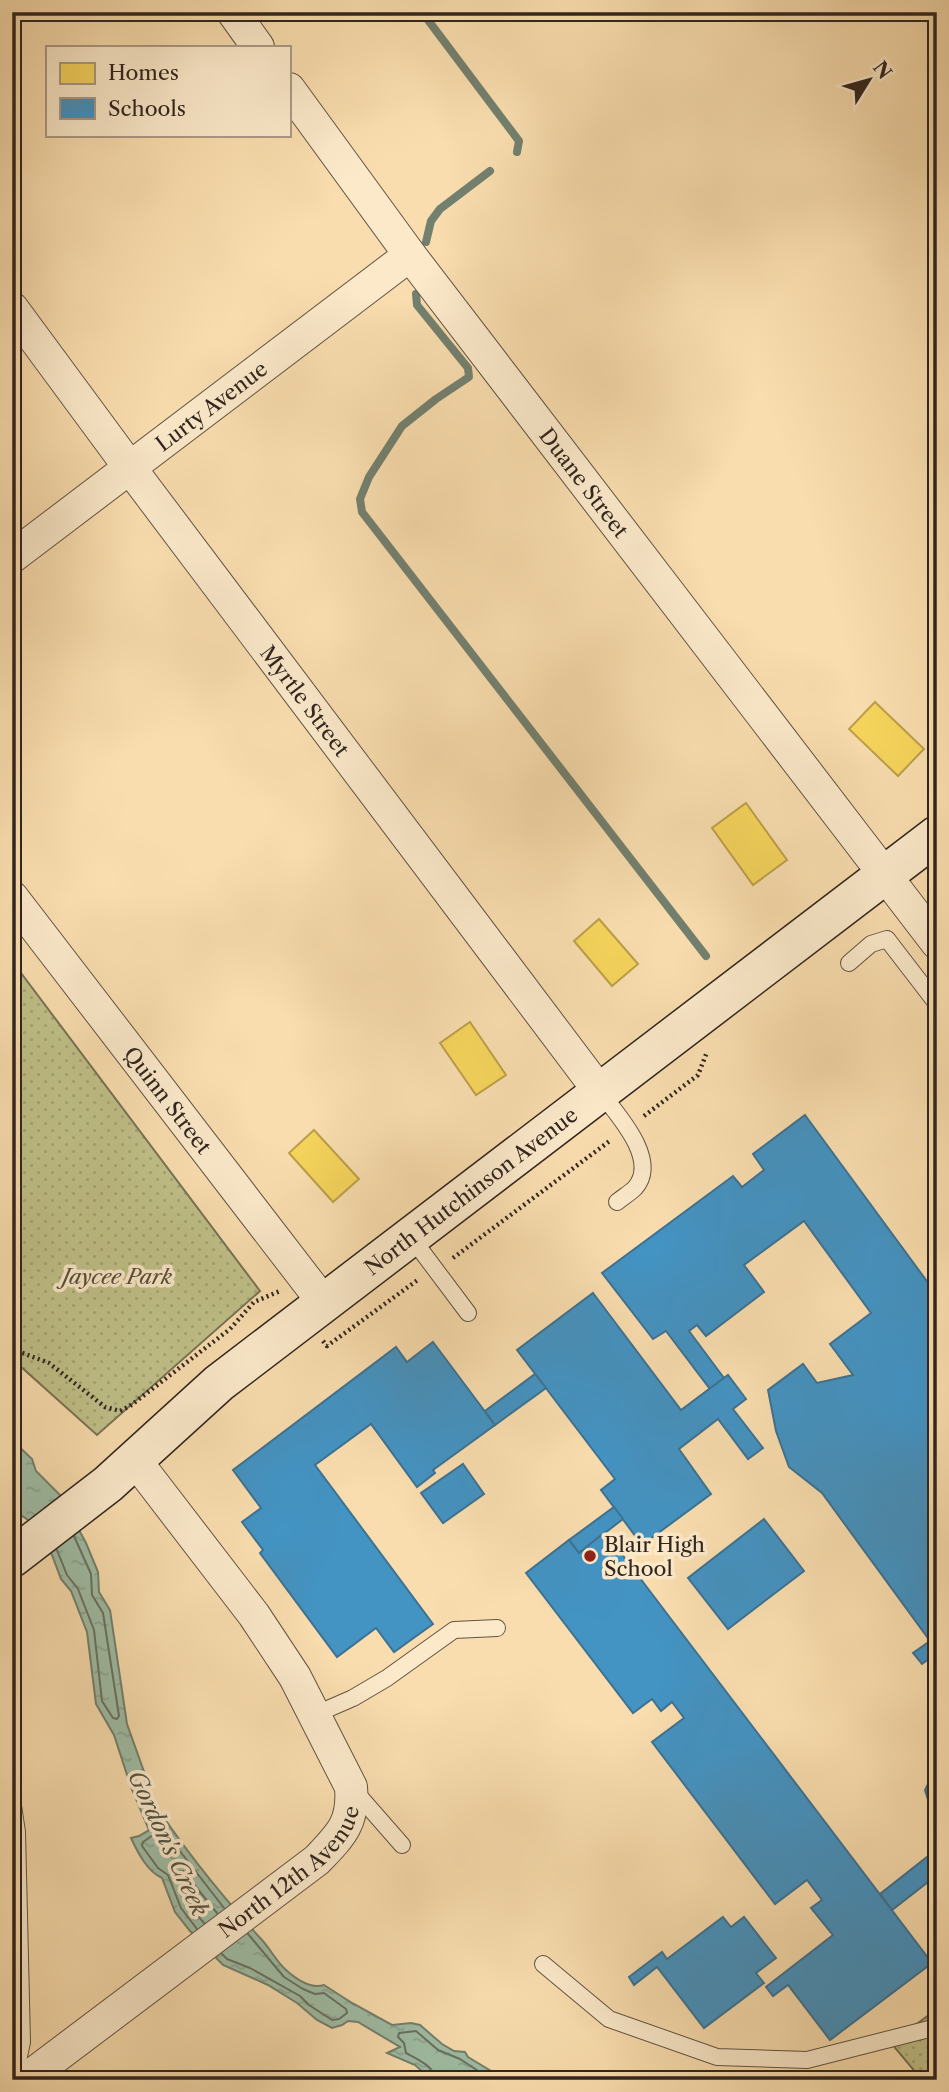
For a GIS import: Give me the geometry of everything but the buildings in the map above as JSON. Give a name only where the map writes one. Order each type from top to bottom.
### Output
[{"type":"main road","name":"North Hutchinson Avenue","points":[[14,1557],[121,1472],[219,1383],[937,835]]},
{"type":"street","points":[[233,12],[257,46]]},
{"type":"street","name":"Duane Street","points":[[290,90],[410,255],[937,943]]},
{"type":"street","name":"Lurty Avenue","points":[[12,557],[410,255]]},
{"type":"street","name":"Myrtle Street","points":[[12,308],[600,1092]]},
{"type":"street","name":"Quinn Street","points":[[12,897],[324,1303]]},
{"type":"street","name":"North 12th Avenue","points":[[25,2080],[317,1860],[349,1823],[353,1803],[351,1787],[295,1677],[254,1615],[208,1552],[121,1472]]},
{"type":"lane","points":[[849,963],[871,944],[887,939],[937,1004]]},
{"type":"lane","points":[[600,1092],[631,1134],[642,1163],[643,1172],[634,1189],[617,1202]]},
{"type":"lane","points":[[411,1237],[468,1313]]},
{"type":"lane","points":[[314,1715],[353,1698],[387,1678],[454,1630],[496,1628]]},
{"type":"lane","points":[[351,1787],[402,1845]]},
{"type":"lane","points":[[12,1799],[17,1832],[22,2042],[13,2080]]},
{"type":"lane","points":[[543,1964],[609,2019],[717,2057],[807,2060],[937,2027]]},
{"type":"green space","name":"Jaycee Park","points":[[12,961],[260,1291],[97,1435],[20,1366],[12,1364]]},
{"type":"green space","points":[[937,2009],[937,2080],[922,2080],[891,2043]]},
{"type":"water","name":"Gordon's Creek","points":[[12,1440],[32,1459],[36,1471],[61,1496],[86,1543],[98,1572],[99,1592],[110,1610],[127,1724],[147,1780],[149,1795],[202,1870],[279,1963],[294,1977],[309,1984],[324,1985],[392,2025],[420,2025],[442,2044],[454,2051],[465,2052],[468,2057],[506,2080],[432,2080],[415,2065],[387,2053],[400,2047],[358,2022],[348,2021],[332,2028],[268,1985],[223,1965],[175,1912],[162,1878],[147,1866],[131,1838],[149,1830],[114,1735],[96,1704],[87,1632],[71,1591],[61,1579],[52,1555],[28,1520],[12,1509]]},
{"type":"waterway","points":[[422,12],[519,141],[517,152]]},
{"type":"waterway","points":[[426,242],[431,221],[440,209],[490,171]]},
{"type":"waterway","points":[[416,294],[417,305],[468,368],[469,377],[402,426],[369,477],[360,499],[362,512],[706,956]]},
{"type":"place","name":"Blair High School","points":[[590,1556]]}]
